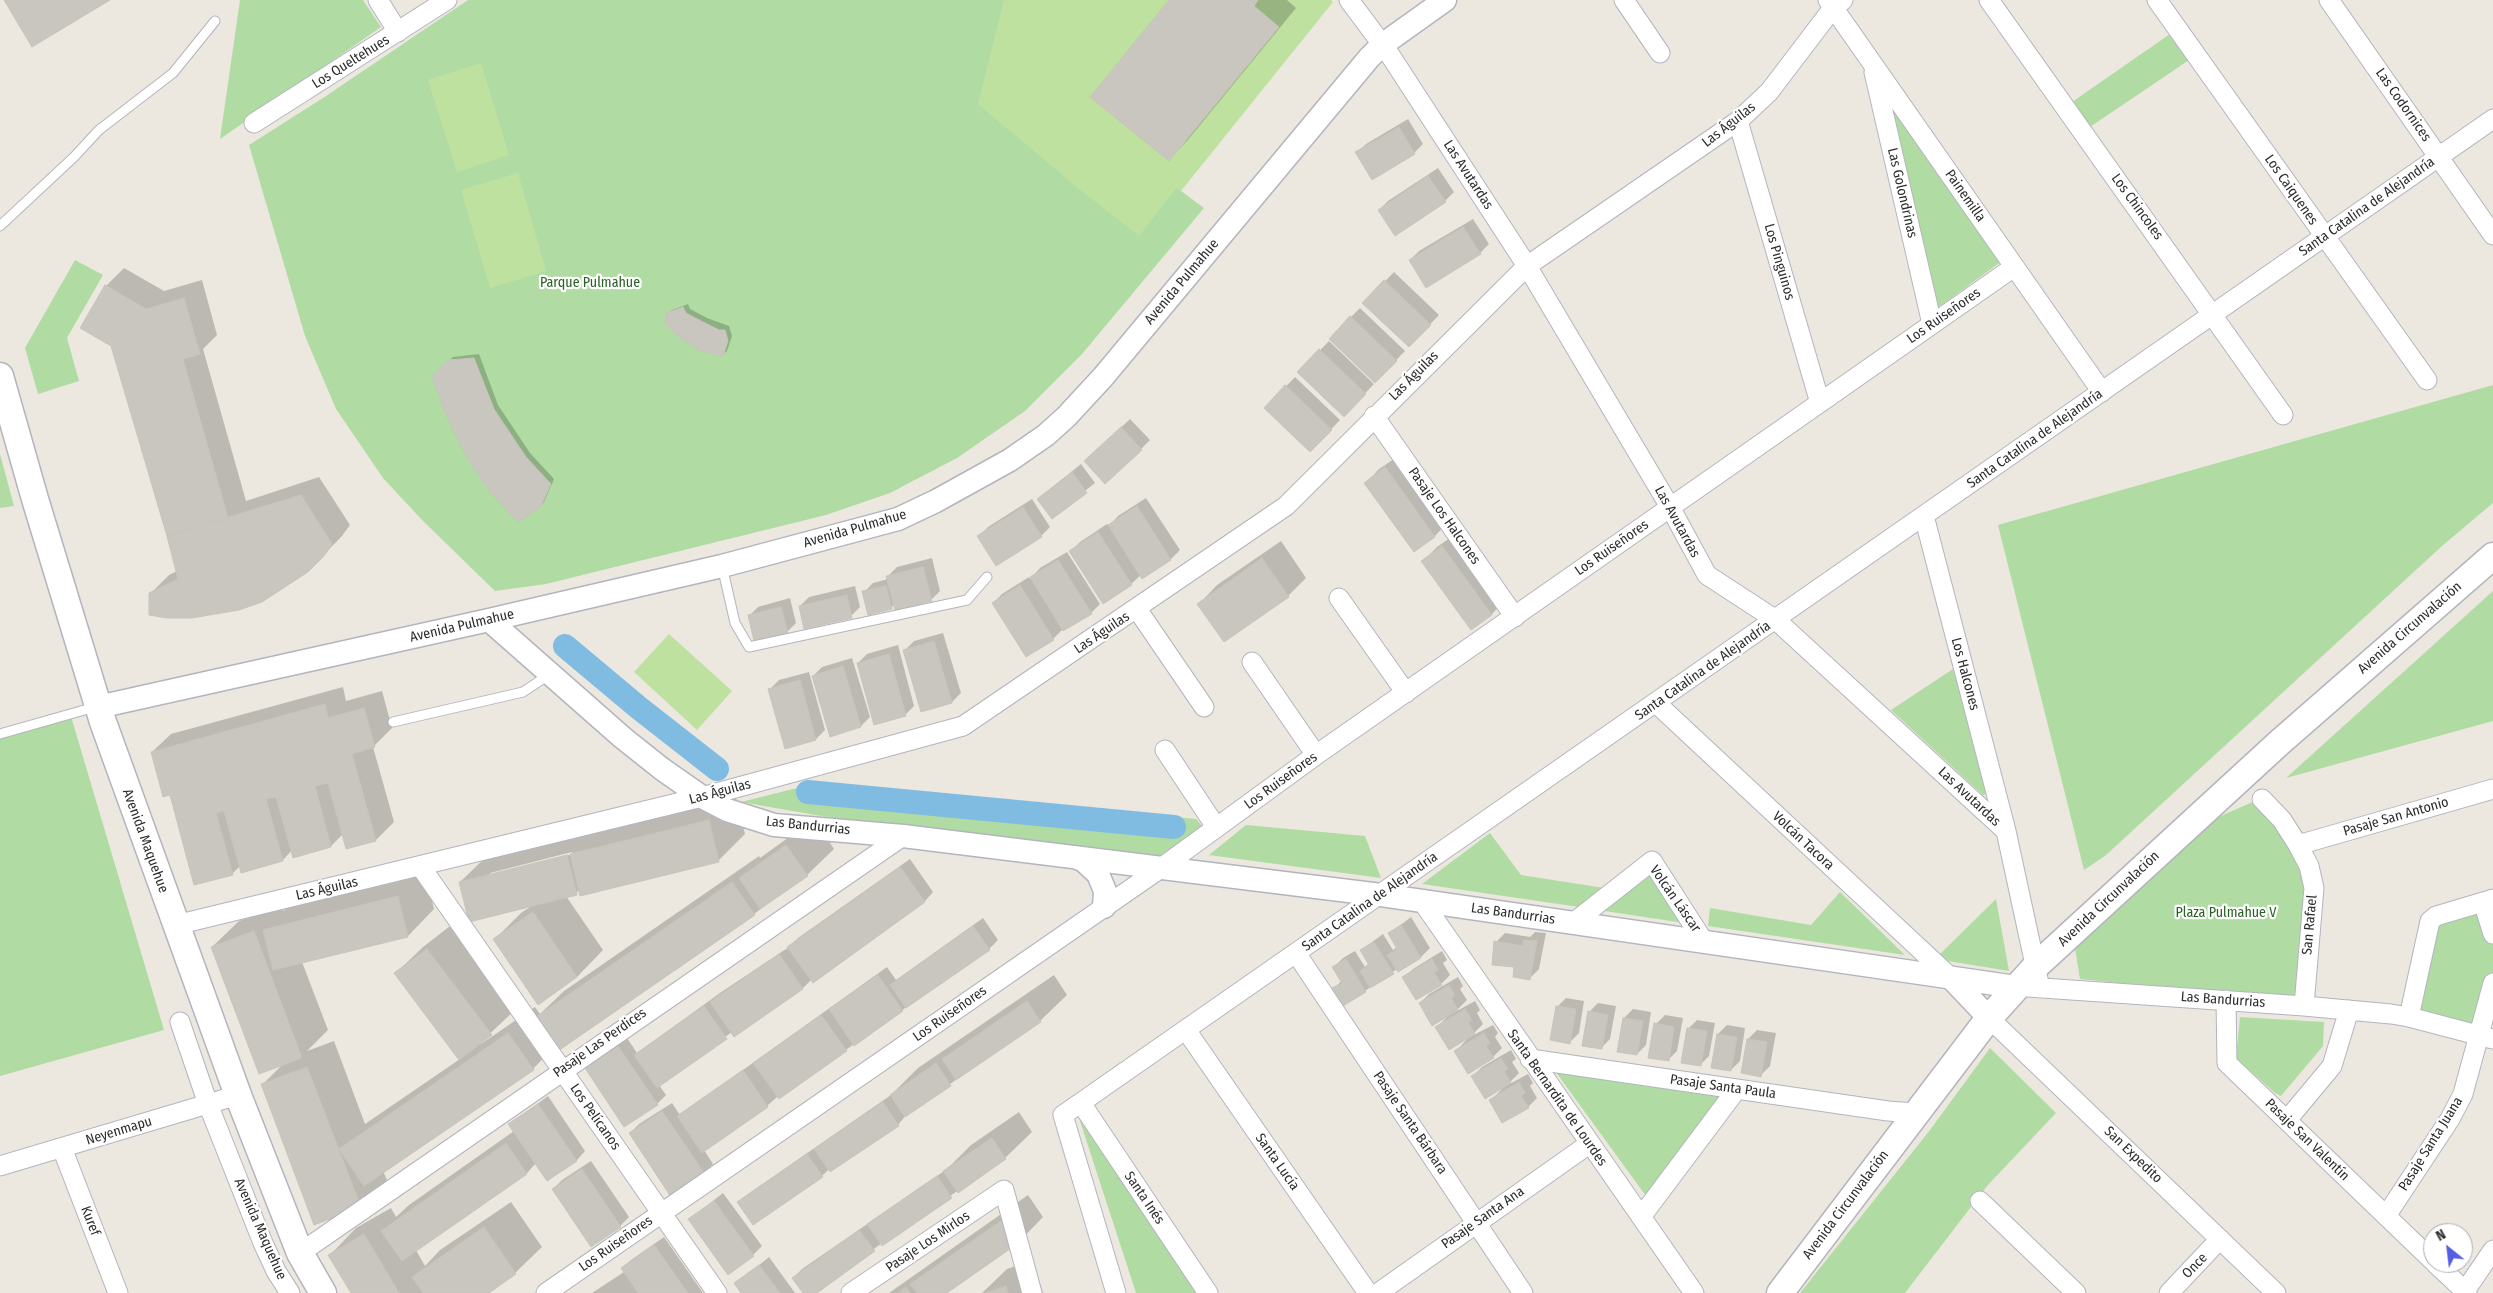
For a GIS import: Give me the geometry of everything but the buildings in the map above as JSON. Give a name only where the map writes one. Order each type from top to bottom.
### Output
[{"type":"main road","name":"Avenida Maquehue","points":[[0,376],[98,707],[238,1095],[300,1253],[324,1293]]},
{"type":"main road","name":"Avenida Circunvalación","points":[[1780,1293],[1989,1018],[2280,742],[2493,556]]},
{"type":"street","points":[[378,0],[398,32]]},
{"type":"street","name":"Los Queltehues","points":[[254,123],[447,0]]},
{"type":"street","name":"Las Avutardas","points":[[1349,0],[1382,45],[1527,266],[1670,508],[1706,575],[1776,620],[2006,831],[2031,980]]},
{"type":"street","name":"Avenida Pulmahue","points":[[98,707],[490,620],[722,566],[898,519],[973,482],[1046,435],[1086,398],[1362,66],[1382,45],[1445,0]]},
{"type":"street","points":[[1624,0],[1660,52]]},
{"type":"street","name":"Los Chincoles","points":[[1989,0],[2214,314],[2283,415]]},
{"type":"street","name":"Los Caiquenes","points":[[2156,0],[2427,380]]},
{"type":"street","name":"Las Codornices","points":[[2330,0],[2493,235]]},
{"type":"street","name":"Painemilla","points":[[1835,3],[1871,62],[2102,392]]},
{"type":"street","name":"Las Águilas","points":[[176,925],[421,867],[702,797],[963,726],[1286,506],[1374,416],[1527,266],[1738,121],[1769,92],[1835,3]]},
{"type":"street","name":"Las Golondrinas","points":[[1871,62],[1932,324]]},
{"type":"street","name":"Santa Catalina de Alejandría","points":[[1116,1293],[1063,1115],[2493,119]]},
{"type":"street","name":"Los Pinguinos","points":[[1738,121],[1820,403]]},
{"type":"street","name":"Los Ruiseñores","points":[[546,1293],[1161,868],[1316,755],[2014,267]]},
{"type":"street","name":"Pasaje Los Halcones","points":[[1374,416],[1515,617]]},
{"type":"street","name":"Los Halcones","points":[[1924,516],[2006,831]]},
{"type":"street","points":[[1339,598],[1406,693]]},
{"type":"street","points":[[1137,609],[1204,707]]},
{"type":"street","name":"Las Bandurrias","points":[[490,620],[623,738],[702,797],[728,810],[774,825],[903,836],[1381,894],[1951,978],[2031,980],[2408,1017],[2486,1037]]},
{"type":"street","points":[[1252,662],[1316,755]]},
{"type":"street","name":"Volcán Tacora","points":[[1656,703],[1951,978]]},
{"type":"street","points":[[1166,750],[1216,827]]},
{"type":"street","name":"Pasaje San Antonio","points":[[2298,845],[2493,789]]},
{"type":"street","name":"San Rafael","points":[[2262,799],[2282,820],[2298,845],[2309,866],[2314,888],[2304,1006]]},
{"type":"street","name":"Pasaje Las Perdices","points":[[300,1253],[903,836]]},
{"type":"street","name":"Las Bandurrias","points":[[1074,857],[1084,861],[1098,874],[1105,891],[1104,907]]},
{"type":"street","name":"Volcán Láscar","points":[[1573,923],[1652,861],[1704,942]]},
{"type":"street","name":"Los Pelícanos","points":[[421,867],[717,1293]]},
{"type":"street","name":"Santa Bernardita de Lourdes","points":[[1422,901],[1694,1293]]},
{"type":"street","points":[[2408,1017],[2430,921],[2436,916],[2488,901],[2493,934]]},
{"type":"street","name":"Pasaje Santa Bárbara","points":[[1296,953],[1523,1293]]},
{"type":"street","points":[[1951,978],[1989,1018]]},
{"type":"street","name":"Pasaje Santa Juana","points":[[2386,1216],[2463,1094],[2486,1037],[2493,983]]},
{"type":"street","name":"Pasaje San Valentín","points":[[2226,1000],[2226,1063],[2423,1251]]},
{"type":"street","points":[[2287,1120],[2332,1066],[2349,1010]]},
{"type":"street","name":"San Expedito","points":[[1989,1018],[2276,1293]]},
{"type":"street","name":"Avenida Maquehue","points":[[180,1022],[208,1104],[262,1243],[290,1293]]},
{"type":"street","name":"Santa Lucía","points":[[1186,1030],[1368,1293]]},
{"type":"street","name":"Pasaje Santa Paula","points":[[1530,1059],[1916,1113]]},
{"type":"street","points":[[1641,1217],[1737,1089]]},
{"type":"street","name":"Neyenmapu","points":[[0,1166],[238,1095]]},
{"type":"street","name":"Santa Inés","points":[[1081,1103],[1208,1293]]},
{"type":"street","name":"Pasaje Santa Ana","points":[[1378,1293],[1589,1144]]},
{"type":"street","name":"Kuref","points":[[62,1148],[116,1292]]},
{"type":"street","name":"Pasaje Los Mirlos","points":[[851,1293],[1004,1190],[1032,1293]]},
{"type":"street","points":[[1980,1201],[2076,1293]]},
{"type":"street","name":"Once","points":[[2169,1293],[2220,1239]]},
{"type":"street","points":[[2466,1292],[2493,1250]]},
{"type":"street","name":"Pasaje San Valentín","points":[[2446,1273],[2466,1292]]},
{"type":"lane","points":[[0,226],[74,157],[99,130],[172,73],[215,21]]},
{"type":"lane","points":[[722,566],[735,623],[749,646],[967,600],[987,577]]},
{"type":"lane","points":[[393,722],[523,692],[550,674]]},
{"type":"lane","points":[[0,734],[98,707]]},
{"type":"green space","points":[[240,0],[363,0],[381,27],[220,139]]},
{"type":"green space","name":"Parque Pulmahue","points":[[468,0],[1124,0],[1177,188],[1204,208],[1082,354],[1025,411],[957,458],[890,493],[826,515],[546,584],[495,591],[422,520],[383,478],[336,409],[305,336],[249,145],[326,96]]},
{"type":"green space","points":[[1004,0],[1331,0],[1333,2],[1181,191],[1176,188],[1139,236],[1078,188],[978,104]]},
{"type":"green space","points":[[2170,34],[2189,60],[2090,127],[2072,102]]},
{"type":"green space","points":[[481,63],[509,155],[457,172],[428,80]]},
{"type":"green space","points":[[1884,91],[2002,261],[1936,309]]},
{"type":"green space","points":[[518,173],[546,271],[490,288],[461,190]]},
{"type":"green space","points":[[75,260],[103,275],[67,338],[79,381],[38,394],[25,348]]},
{"type":"green space","points":[[2493,385],[2493,503],[2442,546],[2105,856],[2084,870],[1998,525]]},
{"type":"green space","points":[[0,454],[14,506],[0,508]]},
{"type":"green space","points":[[2493,591],[2493,721],[2286,778]]},
{"type":"green space","points":[[669,634],[732,691],[697,730],[634,672]]},
{"type":"green space","points":[[1953,669],[1986,791],[1984,796],[1891,710]]},
{"type":"green space","points":[[70,713],[164,1030],[0,1076],[0,734]]},
{"type":"green space","points":[[817,783],[1196,819],[1203,827],[1159,858],[827,817],[741,802]]},
{"type":"green space","name":"Plaza Pulmahue V","points":[[2257,800],[2279,822],[2310,888],[2300,1002],[2080,979],[2074,942],[2205,823]]},
{"type":"green space","points":[[1246,825],[1365,836],[1381,878],[1209,855]]},
{"type":"green space","points":[[1490,833],[1521,875],[1604,888],[1579,907],[1422,884]]},
{"type":"green space","points":[[1644,872],[1654,873],[1684,923],[1598,910]]},
{"type":"green space","points":[[1840,892],[1905,955],[1708,926],[1710,908],[1811,925]]},
{"type":"green space","points":[[1996,899],[2009,971],[1948,961],[1940,954]]},
{"type":"green space","points":[[2481,906],[2493,942],[2493,972],[2477,1031],[2413,1015],[2433,923]]},
{"type":"green space","points":[[2240,1017],[2324,1022],[2323,1046],[2281,1096],[2275,1093],[2236,1058]]},
{"type":"green space","points":[[1990,1048],[2056,1113],[1987,1186],[1905,1293],[1800,1293],[1930,1130]]},
{"type":"green space","points":[[1555,1071],[1721,1096],[1646,1196]]},
{"type":"green space","points":[[1079,1118],[1198,1293],[1136,1293]]},
{"type":"waterway","points":[[565,646],[639,708],[717,769]]},
{"type":"waterway","points":[[808,792],[1174,827]]}]
